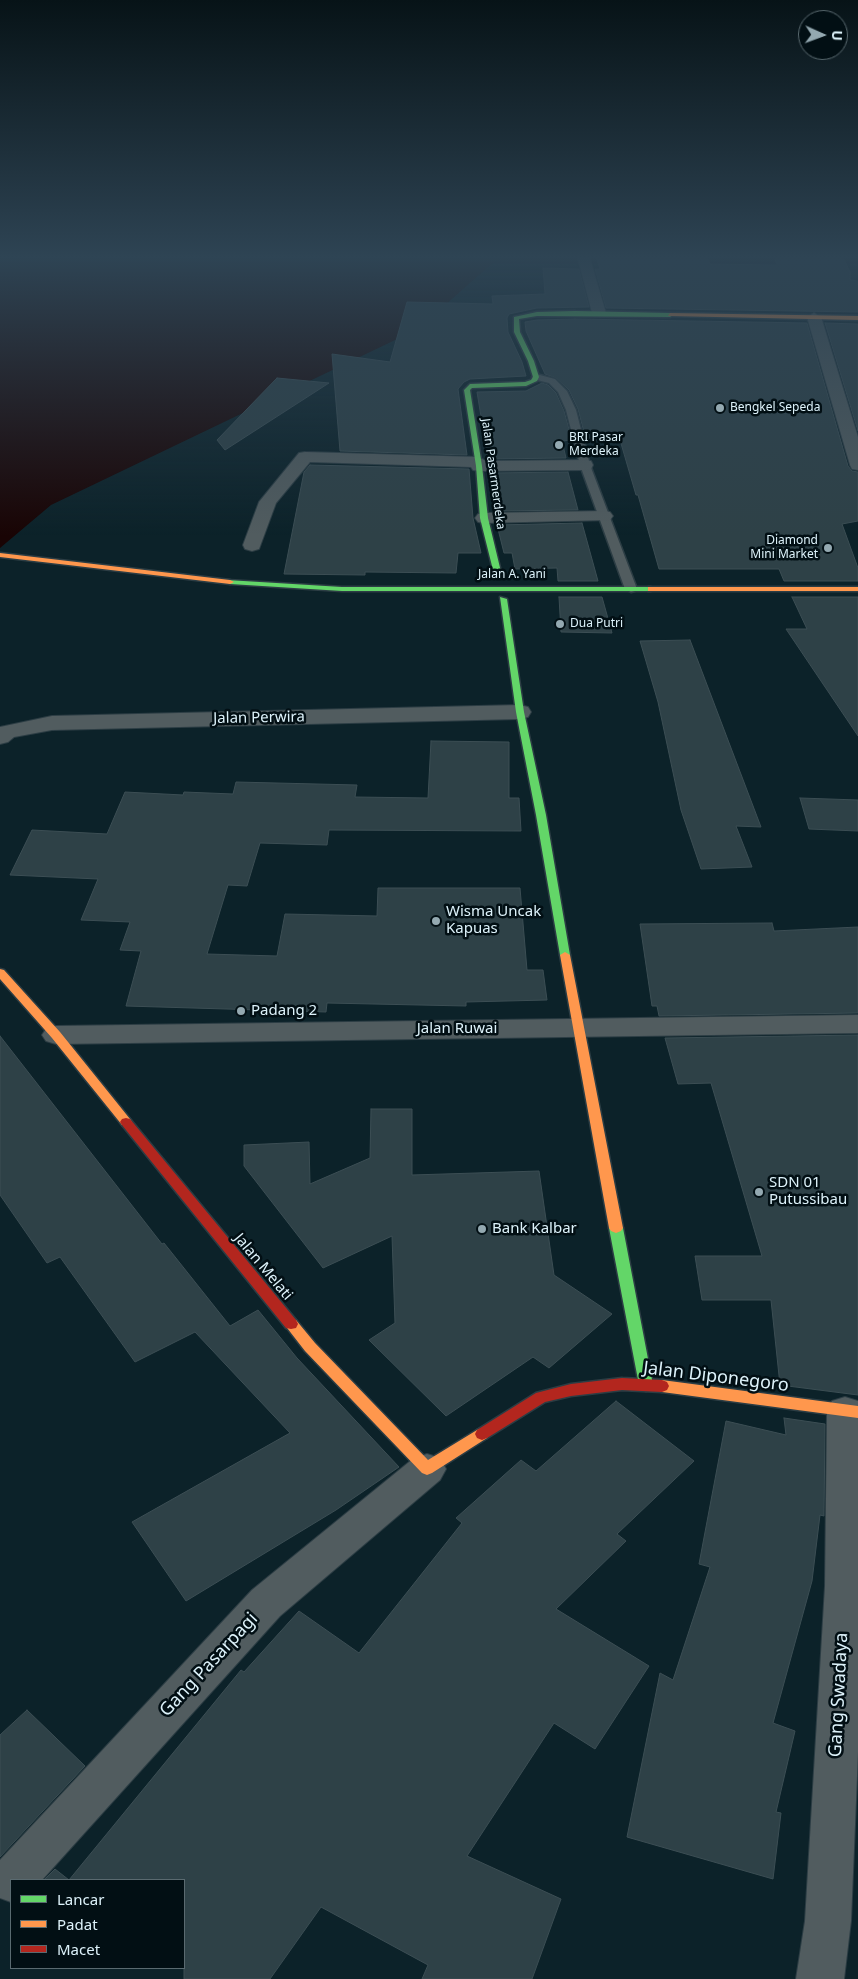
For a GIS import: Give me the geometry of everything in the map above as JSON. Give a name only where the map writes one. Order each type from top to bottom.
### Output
[{"type":"main road","points":[[525,351],[536,376]]},
{"type":"main road","name":"Jalan Pasarmerdeka","points":[[498,576],[484,518],[479,464],[467,390],[470,386],[478,385],[526,384],[534,381],[536,376]]},
{"type":"main road","name":"Jalan A. Yani","points":[[0,554],[250,584],[342,589],[858,589]]},
{"type":"main road","points":[[502,599],[520,712],[541,814],[578,1028],[646,1385]]},
{"type":"main road","name":"Jalan Melati","points":[[0,972],[56,1035],[310,1347],[426,1469]]},
{"type":"main road","name":"Jalan Diponegoro","points":[[426,1469],[541,1397],[571,1390],[622,1384],[674,1386],[851,1411]]},
{"type":"street","points":[[825,351],[854,438],[858,465]]},
{"type":"street","points":[[252,545],[268,502],[305,457],[479,464],[585,465]]},
{"type":"street","points":[[484,518],[604,516]]},
{"type":"street","name":"Jalan Perwira","points":[[0,737],[7,732],[52,724],[520,712]]},
{"type":"street","name":"Jalan Ruwai","points":[[56,1035],[858,1024]]},
{"type":"street","name":"Gang Swadaya","points":[[820,1979],[828,1921],[845,1586],[851,1411]]},
{"type":"street","name":"Gang Pasarpagi","points":[[12,1879],[266,1603],[426,1469]]},
{"type":"street","name":"Gang Pasarpagi","points":[[0,1894],[10,1881]]},
{"type":"lane","points":[[536,376],[552,382],[562,391],[571,410],[585,465],[631,588]]},
{"type":"shaded area","points":[[0,351],[371,351],[51,505],[0,548]]},
{"type":"building","points":[[393,351],[517,351],[526,376],[470,379],[464,382],[458,389],[467,455],[340,451],[332,354],[390,362]]},
{"type":"building","points":[[535,351],[815,351],[848,466],[852,471],[858,472],[858,521],[842,524],[858,568],[858,581],[784,581],[779,569],[659,569],[620,440],[586,440],[578,409],[569,390],[556,378],[545,374]]},
{"type":"building","points":[[834,351],[858,351],[858,431]]},
{"type":"building","points":[[277,378],[329,383],[225,450],[217,440]]},
{"type":"building","points":[[542,383],[548,385],[556,393],[564,411],[572,440],[562,441],[566,458],[488,459],[477,392],[526,391]]},
{"type":"building","points":[[310,465],[469,469],[473,518],[481,553],[458,553],[456,573],[365,572],[365,575],[284,574],[304,472]]},
{"type":"building","points":[[568,472],[578,510],[494,511],[490,473]]},
{"type":"building","points":[[582,523],[598,581],[558,581],[557,568],[515,569],[512,553],[504,553],[497,525]]},
{"type":"building","points":[[559,597],[602,597],[612,633],[561,632]]},
{"type":"building","points":[[792,597],[858,597],[858,736],[786,629],[807,629]]},
{"type":"building","points":[[690,640],[761,827],[736,826],[752,867],[701,869],[681,810],[658,702],[640,641]]},
{"type":"building","points":[[431,741],[509,742],[509,798],[519,798],[521,831],[329,830],[327,845],[260,843],[247,886],[228,885],[207,954],[277,956],[285,914],[377,916],[378,888],[520,888],[527,970],[543,970],[547,1000],[466,1002],[466,1006],[327,1003],[326,1012],[126,1006],[141,951],[120,950],[130,922],[81,920],[98,879],[10,875],[32,830],[107,834],[125,792],[183,795],[184,792],[233,794],[236,782],[357,785],[355,797],[428,798]]},
{"type":"building","points":[[800,798],[858,800],[858,831],[809,829]]},
{"type":"building","points":[[772,923],[774,931],[858,927],[858,1013],[659,1016],[657,1006],[652,1006],[640,924]]},
{"type":"building","points":[[858,1035],[858,1395],[780,1385],[771,1300],[702,1300],[695,1256],[762,1256],[711,1083],[678,1084],[665,1038]]},
{"type":"building","points":[[0,1036],[162,1244],[164,1243],[230,1326],[258,1310],[297,1358],[399,1467],[336,1510],[186,1601],[132,1522],[290,1433],[195,1332],[135,1362],[60,1257],[47,1263],[0,1195]]},
{"type":"building","points":[[371,1109],[412,1109],[412,1175],[539,1171],[554,1275],[612,1314],[549,1368],[533,1357],[446,1416],[369,1340],[395,1323],[392,1236],[323,1268],[244,1166],[244,1145],[309,1142],[310,1184],[370,1158]]},
{"type":"building","points":[[616,1401],[694,1461],[617,1534],[626,1541],[556,1609],[649,1666],[595,1749],[554,1723],[467,1856],[561,1899],[532,1979],[422,1979],[428,1965],[321,1907],[270,1979],[184,1979],[185,1879],[70,1879],[241,1670],[244,1672],[299,1611],[359,1653],[462,1523],[456,1518],[521,1460],[536,1471]]},
{"type":"building","points":[[784,1418],[825,1424],[824,1516],[820,1515],[812,1581],[773,1723],[795,1731],[776,1812],[781,1813],[773,1879],[627,1837],[660,1673],[673,1680],[710,1567],[699,1564],[726,1421],[786,1435]]},
{"type":"building","points":[[27,1710],[85,1766],[0,1857],[0,1735]]},
{"type":"building","points":[[55,1869],[68,1879],[45,1879]]},
{"type":"traffic: fast","points":[[498,576],[484,518],[479,466],[467,390],[470,386],[526,384],[534,381],[536,377],[526,351]]},
{"type":"traffic: fast","points":[[230,582],[342,589],[651,589]]},
{"type":"traffic: fast","points":[[503,599],[520,712],[541,815],[565,955]]},
{"type":"traffic: fast","points":[[616,1228],[646,1385]]},
{"type":"traffic: slow","points":[[0,555],[230,582]]},
{"type":"traffic: slow","points":[[651,589],[858,589]]},
{"type":"traffic: slow","points":[[565,955],[616,1228]]},
{"type":"traffic: slow","points":[[0,972],[56,1035],[126,1122]]},
{"type":"traffic: slow","points":[[291,1324],[310,1347],[427,1469],[482,1434]]},
{"type":"traffic: slow","points":[[662,1386],[858,1412]]},
{"type":"traffic: jam","points":[[126,1122],[291,1324]]},
{"type":"traffic: jam","points":[[482,1434],[541,1397],[571,1390],[622,1384],[662,1386]]},
{"type":"place","name":"Bengkel Sepeda","points":[[720,408]]},
{"type":"place","name":"BRI Pasar Merdeka","points":[[559,445]]},
{"type":"place","name":"Diamond Mini Market","points":[[828,548]]},
{"type":"place","name":"Dua Putri","points":[[560,624]]},
{"type":"place","name":"Wisma Uncak Kapuas","points":[[436,921]]},
{"type":"place","name":"Padang 2","points":[[241,1011]]},
{"type":"place","name":"SDN 01 Putussibau","points":[[759,1192]]},
{"type":"place","name":"Bank Kalbar","points":[[482,1229]]}]
